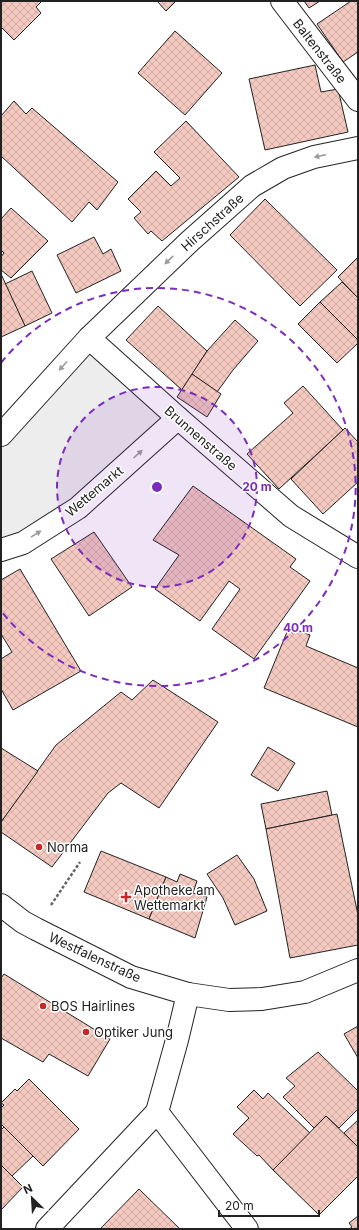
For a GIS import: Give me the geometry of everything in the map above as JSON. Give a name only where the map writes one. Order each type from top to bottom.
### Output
[{"type":"street","name":"Baltenstraße","points":[[282,1],[358,100]]},
{"type":"street","name":"Hirschstraße","points":[[89,338],[179,251],[252,186],[283,168],[314,157],[358,148]]},
{"type":"street","name":"Brunnenstraße","points":[[89,338],[291,516],[358,557]]},
{"type":"street","points":[[2,431],[89,338]]},
{"type":"street","name":"Wettemarkt","points":[[1,550],[23,543],[78,508],[178,418]]},
{"type":"street","name":"Westfalenstraße","points":[[1,904],[22,922],[131,977],[188,994],[229,1000],[262,999],[305,992],[358,970]]},
{"type":"street","points":[[47,1229],[157,1112],[188,994]]},
{"type":"street","points":[[157,1112],[247,1229]]},
{"type":"path","points":[[36,929],[80,862]]},
{"type":"shaded area","points":[[89,338],[178,418],[78,508],[1,550],[1,435]]},
{"type":"building","points":[[1,1],[42,1],[36,7],[41,13],[14,40],[1,27]]},
{"type":"building","points":[[157,1],[176,1],[166,11]]},
{"type":"building","points":[[304,1],[320,1],[309,8]]},
{"type":"building","points":[[351,1],[358,1],[358,52],[343,62],[317,24]]},
{"type":"building","points":[[175,31],[222,73],[185,115],[138,73]]},
{"type":"building","points":[[315,65],[321,92],[338,89],[348,132],[265,150],[249,79]]},
{"type":"building","points":[[14,101],[26,114],[32,108],[118,182],[97,210],[89,202],[72,222],[1,156],[1,116]]},
{"type":"building","points":[[186,121],[239,177],[162,241],[151,231],[148,234],[134,218],[141,212],[128,199],[156,171],[171,186],[180,178],[154,152]]},
{"type":"building","points":[[265,199],[337,270],[300,306],[230,235]]},
{"type":"building","points":[[11,208],[48,241],[11,278],[1,270],[1,257],[4,253],[1,250],[1,219]]},
{"type":"building","points":[[94,237],[103,254],[111,249],[121,271],[76,293],[57,255]]},
{"type":"building","points":[[358,257],[358,298],[338,277]]},
{"type":"building","points":[[32,271],[52,313],[25,326],[5,284]]},
{"type":"building","points":[[1,274],[25,326],[1,337]]},
{"type":"building","points":[[342,282],[358,298],[358,340],[320,302]]},
{"type":"building","points":[[320,302],[358,340],[358,343],[337,363],[298,324]]},
{"type":"building","points":[[158,306],[207,351],[182,390],[126,340]]},
{"type":"building","points":[[235,320],[258,341],[233,370],[217,392],[192,374],[207,351]]},
{"type":"building","points":[[192,374],[221,394],[207,417],[177,397]]},
{"type":"building","points":[[303,386],[343,430],[279,489],[247,454],[293,413],[284,403]]},
{"type":"building","points":[[345,428],[358,442],[358,482],[323,514],[291,479]]},
{"type":"building","points":[[193,486],[296,559],[290,567],[310,581],[254,659],[212,629],[240,589],[229,581],[200,621],[155,589],[179,555],[153,540]]},
{"type":"building","points":[[94,532],[132,587],[89,616],[51,559]]},
{"type":"building","points":[[20,569],[81,671],[13,710],[1,689],[1,659],[12,652],[1,634],[1,580]]},
{"type":"building","points":[[289,627],[310,635],[306,646],[358,668],[358,727],[264,688]]},
{"type":"building","points":[[153,680],[218,722],[159,808],[121,783],[108,793],[52,867],[1,832],[1,822],[56,745],[121,692],[132,700]]},
{"type":"building","points":[[268,747],[295,763],[278,791],[251,775]]},
{"type":"building","points":[[1,748],[38,771],[1,822]]},
{"type":"building","points":[[327,791],[332,815],[266,829],[261,804]]},
{"type":"building","points":[[337,814],[358,915],[358,945],[290,958],[266,829]]},
{"type":"building","points":[[101,851],[166,877],[149,919],[84,892]]},
{"type":"building","points":[[237,855],[254,879],[267,911],[235,925],[223,898],[207,874]]},
{"type":"building","points":[[180,874],[197,881],[193,893],[207,897],[195,938],[149,919],[166,877],[177,882]]},
{"type":"building","points":[[4,974],[110,1039],[88,1076],[49,1054],[43,1062],[1,1038],[1,978]]},
{"type":"building","points":[[358,1026],[358,1058],[344,1034]]},
{"type":"building","points":[[318,1052],[358,1091],[358,1109],[339,1128],[326,1116],[314,1128],[283,1097],[295,1086],[286,1078]]},
{"type":"building","points":[[29,1079],[79,1129],[43,1166],[1,1124],[1,1108],[4,1105],[1,1103],[15,1089],[17,1091]]},
{"type":"building","points":[[254,1090],[263,1099],[268,1093],[310,1133],[273,1170],[259,1155],[257,1156],[233,1134],[249,1118],[237,1107]]},
{"type":"building","points":[[326,1116],[358,1147],[358,1176],[319,1215],[273,1170]]},
{"type":"building","points":[[358,1120],[358,1147],[344,1133]]},
{"type":"building","points":[[4,1127],[33,1156],[12,1176],[1,1165],[1,1130]]},
{"type":"building","points":[[1,1165],[23,1187],[1,1210]]},
{"type":"building","points":[[139,1189],[180,1229],[100,1229]]},
{"type":"building","points":[[358,1216],[358,1229],[349,1229],[352,1227],[349,1223]]},
{"type":"place","name":"Norma","points":[[39,847]]},
{"type":"place","name":"Apotheke am Wettemarkt","points":[[126,897]]},
{"type":"place","name":"BOS Hairlines","points":[[43,1006]]},
{"type":"place","name":"Optiker Jung","points":[[86,1032]]}]
